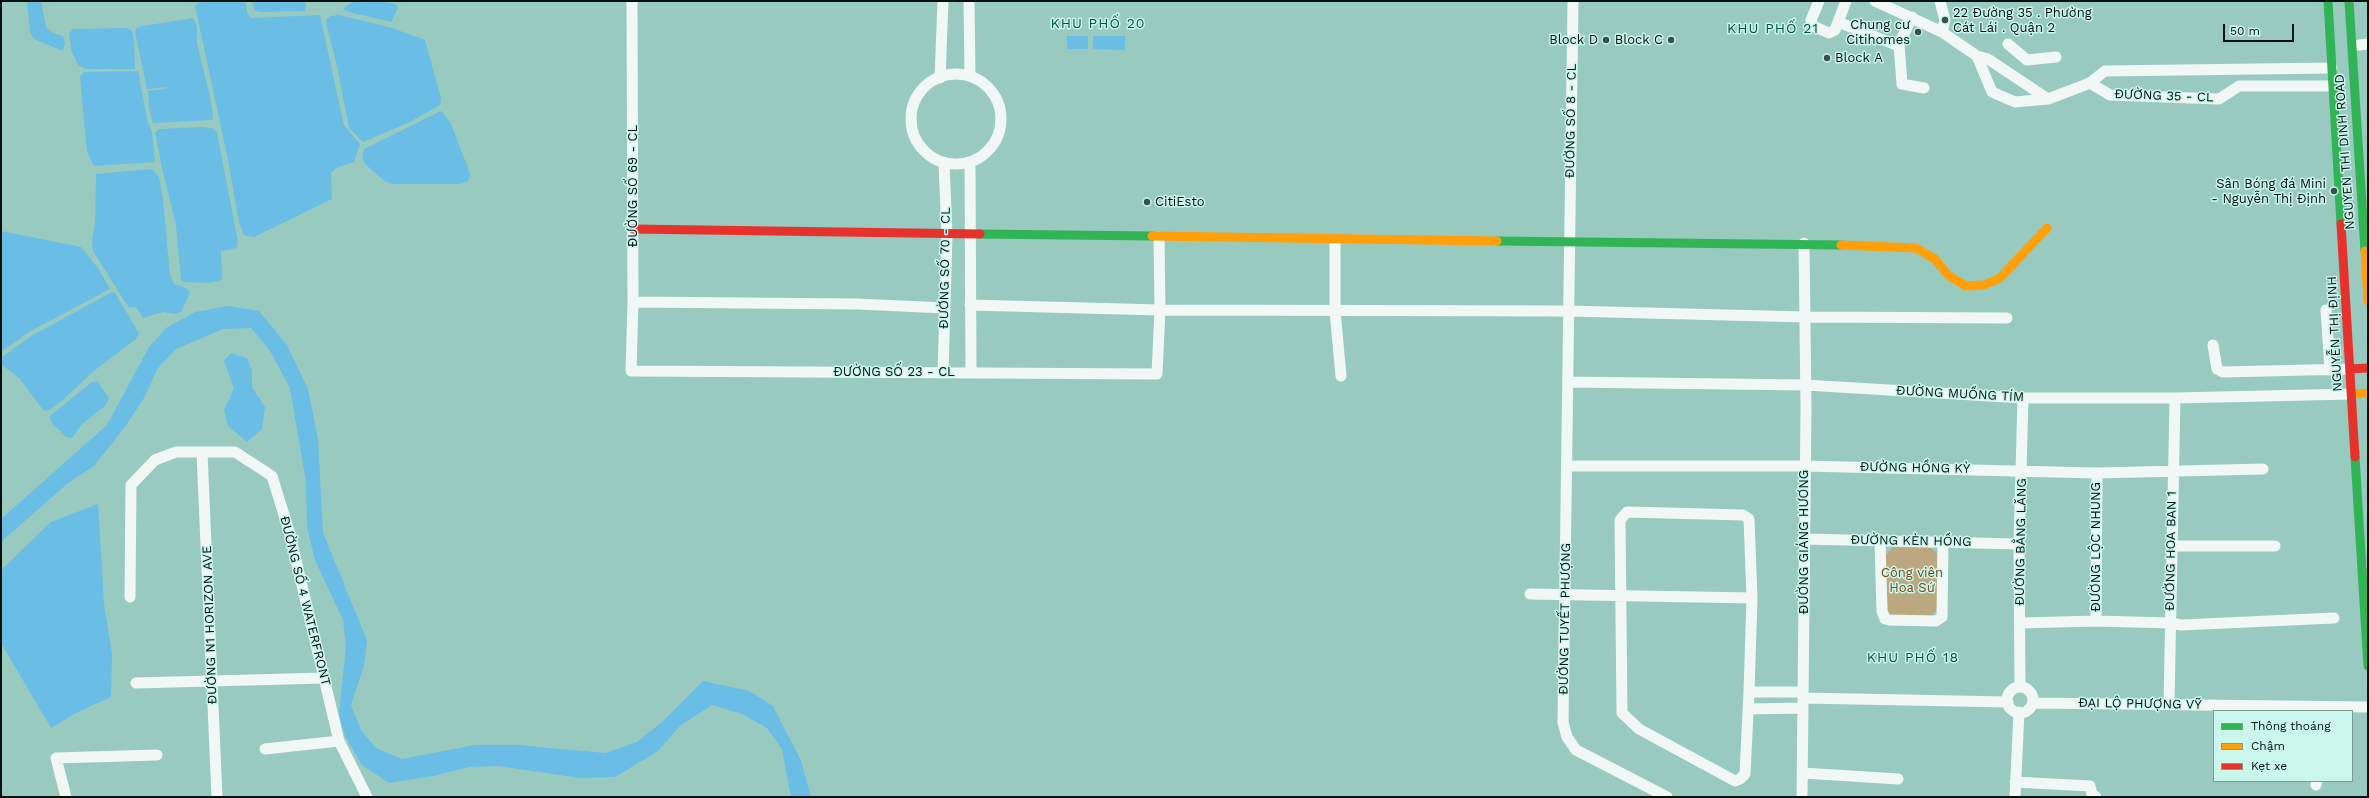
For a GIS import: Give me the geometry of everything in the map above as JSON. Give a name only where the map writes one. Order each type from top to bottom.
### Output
[{"type":"street","name":"ĐƯỜNG SỐ 69 - CL","points":[[631,371],[633,302],[632,1]]},
{"type":"street","points":[[940,78],[943,1]]},
{"type":"street","points":[[970,1],[970,76]]},
{"type":"street","name":"ĐƯỜNG SỐ 8 - CL","points":[[1568,311],[1573,1]]},
{"type":"street","points":[[1819,1],[1812,20],[1813,26],[1829,34],[1835,30],[1846,1]]},
{"type":"street","points":[[1875,1],[1942,32],[1977,56],[1988,59],[2048,98]]},
{"type":"street","points":[[1940,1],[1945,20],[1942,32]]},
{"type":"street","name":"NGUYỄN THỊ ĐỊNH","points":[[2328,1],[2337,68],[2359,366]]},
{"type":"street","name":"NGUYEN THI DINH ROAD","points":[[2337,68],[2338,1]]},
{"type":"street","name":"NGUYEN THI DINH ROAD","points":[[2349,1],[2357,67]]},
{"type":"street","points":[[2357,1],[2364,45],[2357,67],[2357,85],[2367,163],[2368,190]]},
{"type":"street","points":[[1912,17],[1899,44],[1902,84],[1924,88]]},
{"type":"street","points":[[1838,22],[1896,46],[1899,44]]},
{"type":"street","points":[[2008,44],[2027,60],[2056,57]]},
{"type":"street","name":"ĐƯỜNG 35 - CL","points":[[1977,56],[1992,92],[2015,102],[2048,98],[2090,83],[2105,71],[2337,68]]},
{"type":"street","points":[[2337,68],[2357,67]]},
{"type":"street","points":[[954,74],[970,76],[982,83],[993,93],[999,106],[1001,120],[999,134],[993,146],[982,156],[970,162],[956,164],[944,163],[928,154],[918,142],[912,128],[912,112],[917,98],[926,86],[940,78],[954,74]]},
{"type":"street","name":"ĐƯỜNG 35 - CL","points":[[2090,83],[2110,95],[2218,99],[2239,86],[2338,86]]},
{"type":"street","points":[[2338,86],[2357,85]]},
{"type":"street","name":"NGUYEN THI DINH ROAD","points":[[2357,85],[2368,301]]},
{"type":"street","name":"NGUYEN THI DINH ROAD","points":[[2338,86],[2353,266]]},
{"type":"street","name":"ĐƯỜNG SỐ 70 - CL","points":[[970,162],[971,372]]},
{"type":"street","name":"ĐƯỜNG SỐ 70 - CL","points":[[943,373],[947,235],[944,163]]},
{"type":"street","points":[[633,229],[947,235],[970,234],[1158,237],[1224,236],[1335,240],[1804,243],[1896,246],[1916,248],[1935,259],[1949,276],[1966,286],[1984,285],[2000,278],[2030,244],[2047,228]]},
{"type":"street","points":[[1158,237],[1160,310]]},
{"type":"street","points":[[1335,240],[1335,311],[1341,376]]},
{"type":"street","name":"ĐƯỜNG GIÁNG HƯƠNG","points":[[1803,700],[1805,386],[1804,243]]},
{"type":"street","points":[[633,302],[857,304],[945,308]]},
{"type":"street","points":[[970,305],[1160,310],[1568,311],[1805,317],[2007,318]]},
{"type":"street","name":"ĐƯỜNG SỐ 23 - CL","points":[[631,371],[1157,374],[1160,310]]},
{"type":"street","points":[[2326,310],[2330,370]]},
{"type":"street","name":"ĐƯỜNG TUYẾT PHƯỢNG","points":[[1568,311],[1566,594],[1562,722],[1567,737],[1576,750],[1667,797]]},
{"type":"street","points":[[2213,345],[2217,369],[2220,371],[2330,370],[2359,366],[2361,396]]},
{"type":"street","name":"ĐƯỜNG MUỒNG TÍM","points":[[1568,382],[1805,386],[2023,398],[2361,396]]},
{"type":"street","name":"NGUYỄN THỊ ĐỊNH","points":[[2361,396],[2368,666]]},
{"type":"street","name":"ĐƯỜNG BẰNG LĂNG","points":[[2020,687],[2019,544],[2023,398]]},
{"type":"street","name":"ĐƯỜNG HOA BAN 1","points":[[2169,704],[2172,472],[2175,398]]},
{"type":"street","name":"ĐƯỜNG SỐ 4 WATERFRONT","points":[[130,597],[131,485],[155,460],[176,452],[235,452],[272,476],[289,531],[339,741],[367,797]]},
{"type":"street","name":"ĐƯỜNG N1 HORIZON AVE","points":[[202,453],[217,797]]},
{"type":"street","name":"ĐƯỜNG HỒNG KỲ","points":[[1567,466],[1804,466],[2022,470],[2097,473],[2263,469]]},
{"type":"street","name":"ĐƯỜNG LỘC NHUNG","points":[[2096,621],[2097,473]]},
{"type":"street","points":[[1627,512],[1743,515],[1749,520],[1752,598],[1745,774],[1735,780],[1639,729],[1622,713],[1620,520],[1622,516],[1627,512]]},
{"type":"street","name":"ĐƯỜNG KÈN HỒNG","points":[[1804,539],[2019,544]]},
{"type":"street","points":[[1880,541],[1882,612],[1885,619],[1889,620],[1936,621],[1942,617],[1943,543]]},
{"type":"street","points":[[2171,546],[2275,546]]},
{"type":"street","points":[[1530,594],[1752,598]]},
{"type":"street","points":[[2020,623],[2096,621],[2171,623],[2181,625],[2334,618]]},
{"type":"street","points":[[136,683],[324,678]]},
{"type":"street","points":[[2020,687],[2030,693],[2033,703],[2028,710],[2019,712],[2011,709],[2008,702],[2009,692],[2020,687]]},
{"type":"street","points":[[1749,692],[1803,700],[2008,702]]},
{"type":"street","points":[[1748,709],[1803,700]]},
{"type":"street","points":[[1802,797],[1803,700]]},
{"type":"street","name":"ĐẠI LỘ PHƯỢNG VỸ","points":[[2033,703],[2169,704],[2336,709],[2368,707]]},
{"type":"street","points":[[2015,797],[2019,712]]},
{"type":"street","points":[[265,749],[339,741]]},
{"type":"street","points":[[66,797],[56,758],[157,755]]},
{"type":"street","points":[[1803,773],[1898,779]]},
{"type":"street","points":[[2015,782],[2090,786],[2092,794],[2096,797]]},
{"type":"green space","name":"Công viên Hoa Sứ","points":[[1893,547],[1931,548],[1937,554],[1937,609],[1931,616],[1893,615],[1888,612],[1885,556]]},
{"type":"water","points":[[27,1],[41,1],[46,27],[53,33],[63,36],[65,43],[63,51],[34,39],[30,32]]},
{"type":"water","points":[[245,1],[248,15],[252,18],[320,15],[344,125],[360,144],[354,162],[338,167],[331,173],[332,199],[254,237],[244,235],[239,222],[227,155],[195,6],[200,2]]},
{"type":"water","points":[[252,1],[305,1],[306,6],[305,11],[261,12],[255,11]]},
{"type":"water","points":[[353,1],[384,1],[396,4],[398,8],[391,22],[345,11],[344,8]]},
{"type":"water","points":[[339,15],[392,28],[425,40],[441,98],[440,105],[410,122],[363,142],[349,128],[337,66],[327,27],[326,20],[331,16]]},
{"type":"water","points":[[193,18],[197,26],[197,43],[211,101],[212,120],[153,123],[149,108],[148,91],[166,89],[167,87],[147,89],[135,32],[137,27]]},
{"type":"water","points":[[127,28],[132,31],[134,40],[135,69],[85,69],[78,65],[71,50],[69,34],[72,29]]},
{"type":"water","points":[[1067,36],[1088,36],[1088,49],[1067,49]]},
{"type":"water","points":[[1093,36],[1125,36],[1125,50],[1093,49]]},
{"type":"water","points":[[138,71],[147,119],[152,132],[155,162],[94,166],[87,152],[80,77],[84,72]]},
{"type":"water","points":[[441,111],[450,122],[470,173],[468,181],[459,184],[393,184],[386,182],[366,165],[362,158],[364,149]]},
{"type":"water","points":[[201,127],[212,128],[217,132],[238,242],[237,248],[221,251],[222,278],[220,281],[208,283],[183,282],[181,280],[176,225],[155,132],[159,129]]},
{"type":"water","points":[[152,169],[159,177],[163,199],[170,276],[174,284],[186,288],[190,292],[181,312],[175,314],[163,312],[143,318],[136,307],[129,307],[125,302],[93,251],[92,241],[95,223],[96,174]]},
{"type":"water","points":[[1,231],[81,247],[98,268],[110,289],[29,332],[1,352]]},
{"type":"water","points":[[112,292],[115,293],[139,334],[136,339],[95,370],[64,399],[48,411],[43,410],[20,379],[1,364],[1,358],[31,336]]},
{"type":"water","points":[[229,306],[259,311],[287,345],[308,389],[318,439],[323,533],[367,640],[364,666],[351,705],[361,730],[376,748],[402,759],[475,745],[517,745],[605,753],[637,742],[662,722],[703,681],[749,691],[773,706],[801,761],[811,797],[791,797],[782,749],[767,728],[742,714],[712,705],[681,725],[658,751],[615,777],[580,778],[499,766],[469,767],[433,776],[389,783],[362,765],[345,736],[339,714],[346,646],[343,620],[315,560],[307,527],[306,482],[290,388],[270,351],[251,328],[223,329],[176,349],[158,368],[144,398],[125,427],[94,466],[68,483],[1,542],[1,519],[107,425],[149,347],[166,328],[195,312]]},
{"type":"water","points":[[231,353],[247,358],[252,370],[252,387],[265,407],[262,429],[247,442],[228,426],[224,410],[234,388],[224,361]]},
{"type":"water","points":[[97,381],[109,398],[105,406],[82,424],[72,438],[66,437],[51,422],[50,416],[92,382]]},
{"type":"water","points":[[98,504],[104,604],[112,654],[111,697],[76,713],[51,728],[1,643],[1,570],[51,522]]},
{"type":"traffic: fast","points":[[2328,1],[2341,224]]},
{"type":"traffic: fast","points":[[2349,1],[2365,251]]},
{"type":"traffic: fast","points":[[980,234],[1152,236]]},
{"type":"traffic: fast","points":[[1497,241],[1841,245]]},
{"type":"traffic: fast","points":[[2355,457],[2368,666]]},
{"type":"traffic: slow","points":[[1841,245],[1916,248],[1935,259],[1949,276],[1966,286],[1984,285],[2000,278],[2047,228]]},
{"type":"traffic: slow","points":[[1152,236],[1497,241]]},
{"type":"traffic: slow","points":[[2365,251],[2368,301]]},
{"type":"traffic: slow","points":[[2352,394],[2368,393]]},
{"type":"traffic: jam","points":[[2341,224],[2355,457]]},
{"type":"traffic: jam","points":[[633,229],[980,234]]},
{"type":"traffic: jam","points":[[2350,369],[2368,368]]},
{"type":"place","name":"22 Đường 35 . Phường Cát Lái . Quận 2","points":[[1945,20]]},
{"type":"place","name":"Chung cư Citihomes","points":[[1918,32]]},
{"type":"place","name":"Block D","points":[[1606,40]]},
{"type":"place","name":"Block C","points":[[1671,40]]},
{"type":"place","name":"Block A","points":[[1827,58]]},
{"type":"place","name":"Sân Bóng đá Mini - Nguyễn Thị Định","points":[[2334,191]]},
{"type":"place","name":"CitiEsto","points":[[1147,202]]},
{"type":"district","name":"KHU PHỐ 20","points":[[1098,24]]},
{"type":"district","name":"KHU PHỐ 21","points":[[1773,29]]},
{"type":"district","name":"KHU PHỐ 18","points":[[1913,658]]}]
